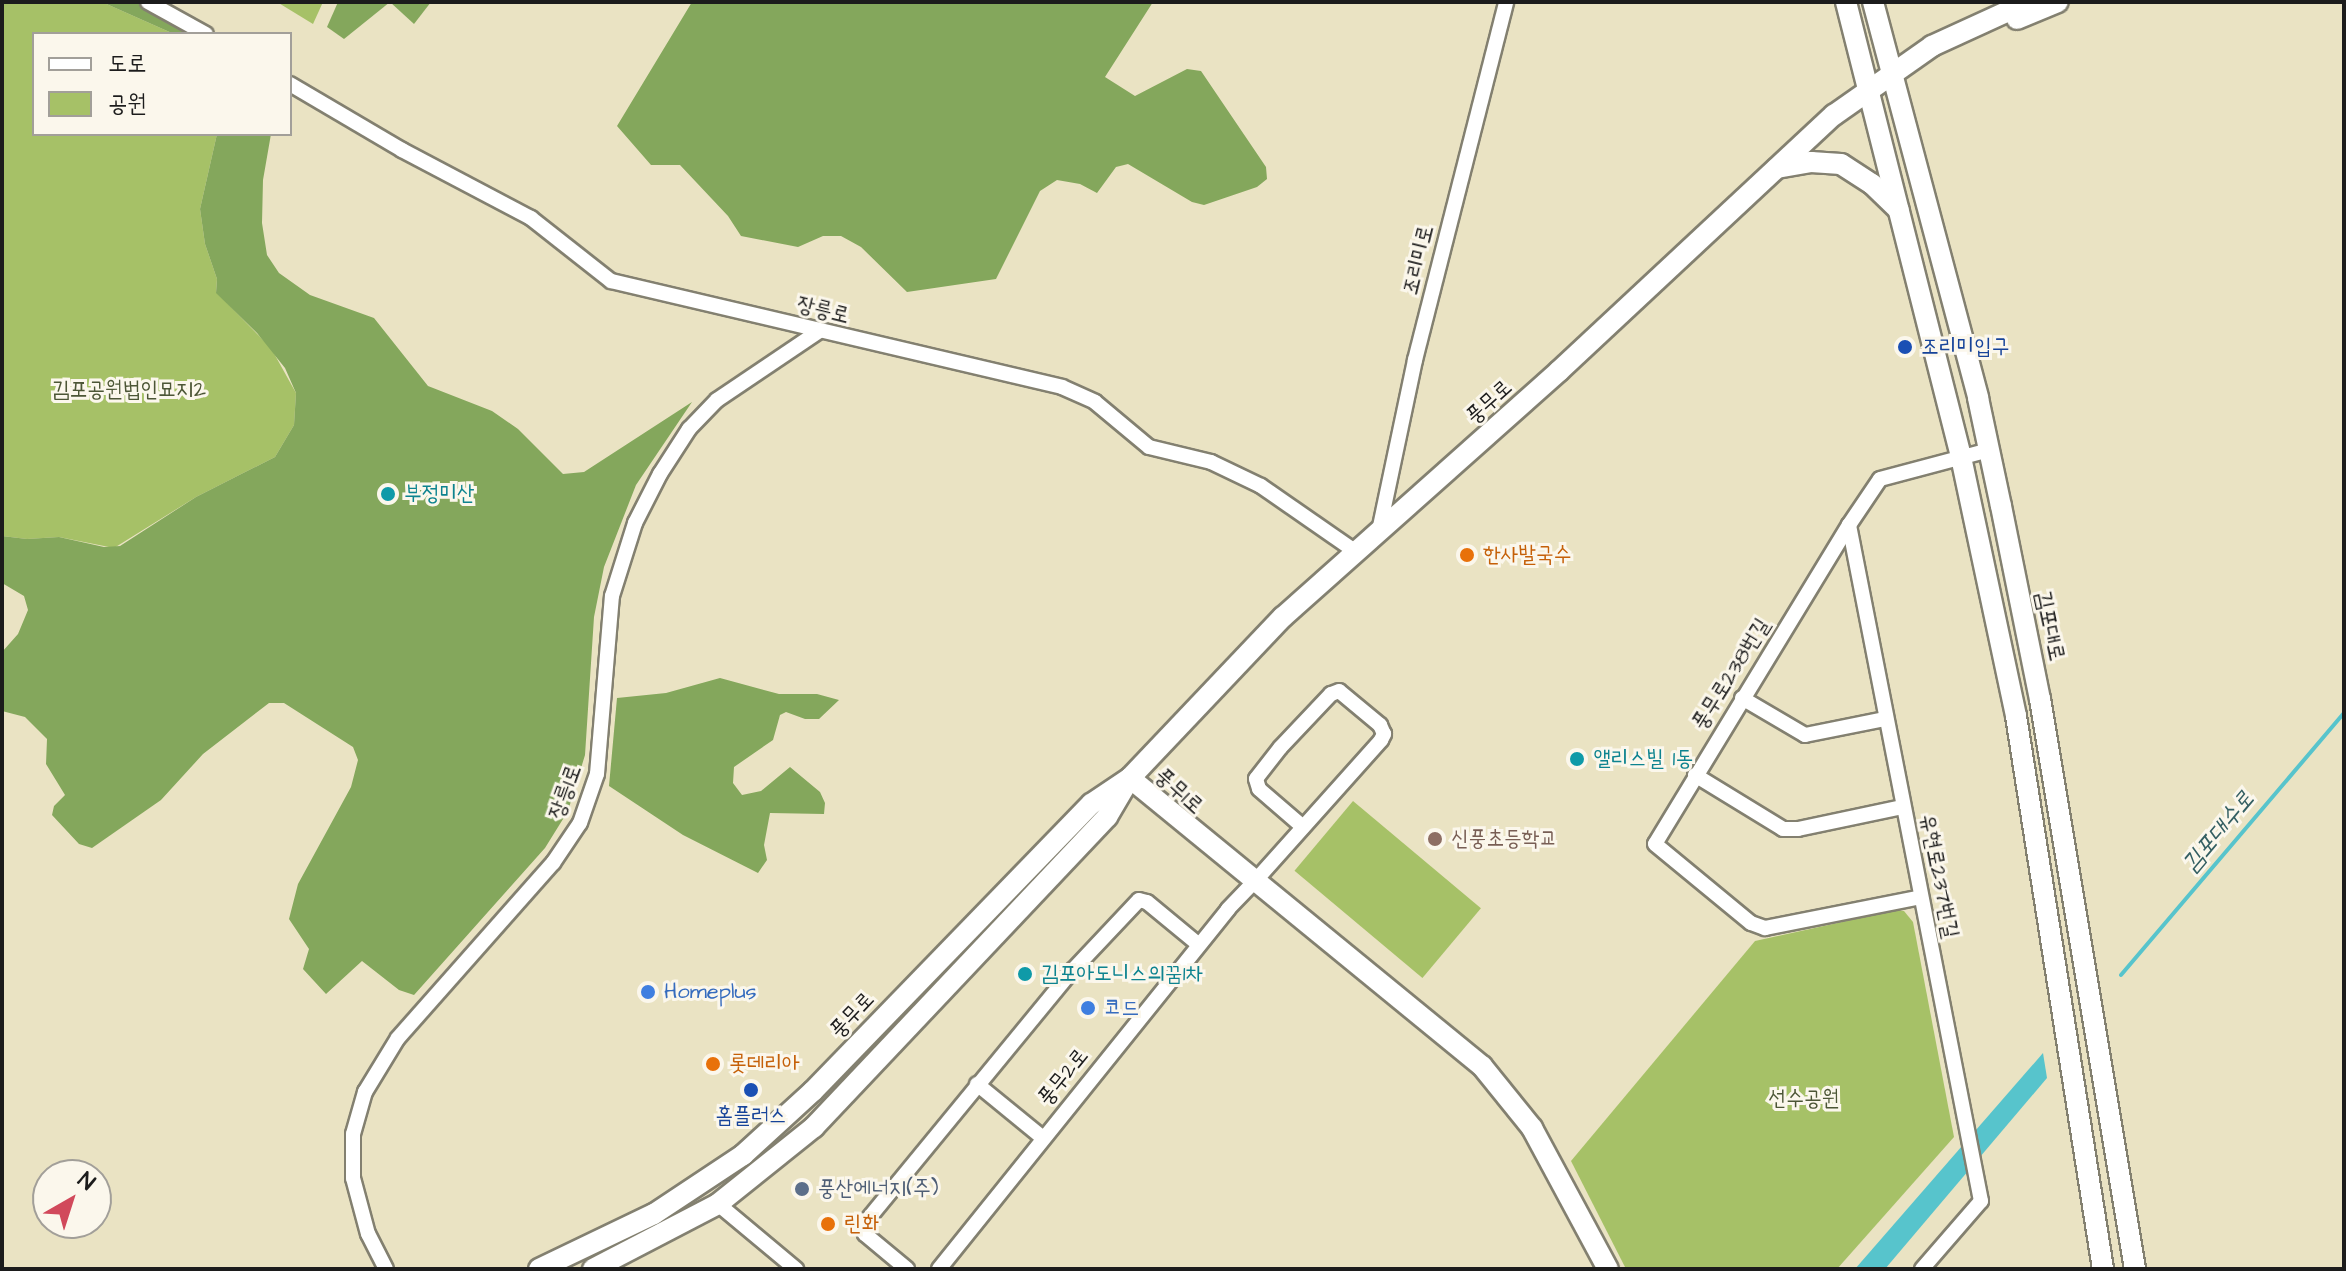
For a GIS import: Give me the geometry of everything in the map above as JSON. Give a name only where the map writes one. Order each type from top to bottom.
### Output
[{"type":"street","points":[[148,2],[202,32]]},
{"type":"street","name":"조리미로","points":[[1379,531],[1415,360],[1506,2]]},
{"type":"street","points":[[1846,2],[1961,457],[2016,716],[2103,1269]]},
{"type":"street","name":"김포대로","points":[[1873,2],[1989,450],[2040,699],[2135,1269]]},
{"type":"street","points":[[1892,72],[1932,46],[2028,2]]},
{"type":"street","points":[[1892,72],[2058,2]]},
{"type":"street","name":"풍무로","points":[[593,1269],[718,1204],[767,1169],[831,1111],[1107,817],[1130,778],[1255,645],[1355,551],[1570,361],[1777,168],[1892,72]]},
{"type":"street","name":"장릉로","points":[[292,85],[402,150],[531,218],[611,281],[625,287],[678,294],[818,332],[969,363],[1078,393],[1113,416],[1149,447],[1230,470],[1261,486],[1355,551]]},
{"type":"street","points":[[1777,168],[1811,162],[1841,164],[1872,184],[1899,210]]},
{"type":"street","name":"장릉1로","points":[[386,1269],[368,1234],[353,1178],[353,1134],[365,1092],[398,1038],[553,863],[580,823],[597,774],[612,596],[635,523],[660,474],[689,429],[717,400],[818,332]]},
{"type":"street","points":[[1849,525],[1880,479],[1989,450]]},
{"type":"street","name":"풍무로238번길","points":[[1849,525],[1695,775],[1657,840],[1656,847],[1751,923],[1765,928],[1921,897]]},
{"type":"street","name":"유현로237번길","points":[[1849,525],[1981,1201],[1922,1269]]},
{"type":"street","name":"풍무2로","points":[[939,1269],[1199,945],[1253,882],[1303,827],[1384,734],[1380,725],[1339,691],[1331,694],[1280,748],[1256,779],[1259,789],[1303,827]]},
{"type":"street","points":[[1742,698],[1805,735],[1885,719]]},
{"type":"street","points":[[1695,775],[1783,829],[1798,829],[1902,807]]},
{"type":"street","name":"풍무로","points":[[539,1269],[654,1214],[743,1155],[813,1091],[1091,804],[1130,778]]},
{"type":"street","name":"풍무1로","points":[[1130,778],[1442,1039],[1488,1082],[1543,1158],[1600,1269]]},
{"type":"street","name":"풍무1로","points":[[1253,882],[1442,1031],[1497,1082],[1546,1150],[1608,1269]]},
{"type":"street","points":[[907,1269],[865,1234],[863,1226],[977,1084],[1135,903],[1147,902],[1199,945]]},
{"type":"street","points":[[977,1084],[1043,1138]]},
{"type":"street","points":[[718,1204],[796,1269]]},
{"type":"green space","name":"김포공원법인묘지2","points":[[2,2],[102,2],[170,32],[32,32],[32,136],[217,136],[200,209],[205,244],[217,279],[216,292],[271,348],[296,393],[294,425],[275,457],[196,497],[114,548],[59,537],[27,539],[2,536]]},
{"type":"green space","points":[[102,2],[137,2],[190,32],[170,32]]},
{"type":"green space","points":[[277,2],[323,2],[313,24]]},
{"type":"green space","points":[[338,2],[390,2],[344,39],[327,27]]},
{"type":"green space","points":[[390,2],[431,2],[414,24]]},
{"type":"green space","points":[[692,2],[1153,2],[1105,77],[1135,96],[1187,69],[1201,71],[1266,167],[1267,179],[1257,187],[1204,205],[1192,202],[1128,164],[1116,167],[1097,193],[1080,184],[1057,180],[1040,191],[996,279],[907,292],[861,247],[841,236],[823,236],[798,247],[741,236],[728,216],[680,165],[651,165],[617,126]]},
{"type":"green space","points":[[217,136],[271,136],[263,180],[262,223],[267,255],[279,273],[310,295],[374,318],[428,386],[492,411],[518,429],[563,474],[584,472],[692,402],[636,485],[604,567],[594,617],[585,755],[568,811],[545,848],[414,995],[399,990],[362,961],[326,994],[303,969],[309,949],[289,919],[298,884],[351,787],[358,760],[353,747],[284,703],[269,703],[203,754],[161,800],[92,848],[79,844],[52,815],[54,806],[65,795],[46,764],[47,739],[25,717],[2,711],[2,652],[18,634],[28,610],[24,596],[2,583],[2,536],[27,539],[59,537],[104,547],[120,546],[196,497],[275,457],[294,425],[296,393],[285,368],[257,333],[216,293],[217,279],[205,244],[200,209]]},
{"type":"green space","points":[[720,678],[779,694],[817,694],[839,700],[819,719],[805,719],[786,712],[780,715],[773,740],[734,767],[733,783],[742,795],[761,791],[790,767],[820,792],[825,803],[824,814],[770,813],[764,845],[767,860],[758,873],[683,835],[609,786],[617,698],[666,693]]},
{"type":"green space","points":[[1353,801],[1481,908],[1422,978],[1295,871]]},
{"type":"green space","name":"선수공원","points":[[1904,911],[1913,922],[1954,1137],[1837,1269],[1626,1269],[1571,1161],[1755,941]]},
{"type":"water","points":[[2043,1053],[2047,1078],[1885,1269],[1855,1269]]},
{"type":"waterway","name":"김포대수로","points":[[2121,975],[2344,713]]},
{"type":"place","name":"조리미입구","points":[[1905,347]]},
{"type":"place","name":"부정미산","points":[[388,494]]},
{"type":"place","name":"한사발국수","points":[[1467,555]]},
{"type":"place","name":"앨리스빌 1동","points":[[1577,759]]},
{"type":"place","name":"신풍초등학교","points":[[1435,839]]},
{"type":"place","name":"김포아도니스의꿈1차","points":[[1025,974]]},
{"type":"place","name":"Homeplus","points":[[648,992]]},
{"type":"place","name":"코드","points":[[1088,1008]]},
{"type":"place","name":"롯데리아","points":[[713,1064]]},
{"type":"place","name":"홈플러스","points":[[751,1090]]},
{"type":"place","name":"풍산에너지(주)","points":[[802,1189]]},
{"type":"place","name":"린화","points":[[828,1224]]}]
